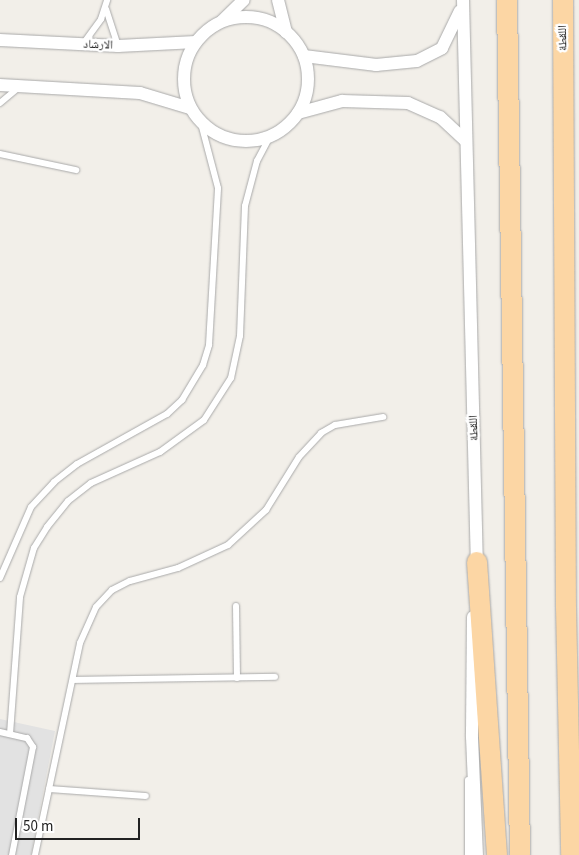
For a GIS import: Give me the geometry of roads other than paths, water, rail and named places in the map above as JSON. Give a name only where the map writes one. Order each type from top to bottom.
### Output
[{"type":"main road","points":[[507,0],[520,855]]},
{"type":"main road","name":"اللقطة","points":[[563,0],[566,606],[572,855]]},
{"type":"main road","points":[[478,562],[497,855]]},
{"type":"street","points":[[244,0],[196,42],[184,74],[190,108],[201,123],[233,141],[270,137],[298,113],[342,101],[408,103],[440,117],[466,142]]},
{"type":"street","points":[[278,0],[286,32],[304,56],[308,85],[298,113]]},
{"type":"street","points":[[304,56],[376,65],[417,61],[442,48],[451,36],[463,2]]},
{"type":"street","name":"اللقطة","points":[[463,2],[478,562],[470,652],[477,855]]},
{"type":"street","points":[[220,22],[255,17],[286,32]]},
{"type":"street","name":"الارشاد","points":[[0,40],[118,46],[196,42]]},
{"type":"street","points":[[0,85],[140,93],[190,108]]},
{"type":"lane","points":[[107,0],[106,9],[118,46]]},
{"type":"lane","points":[[83,45],[106,9]]},
{"type":"lane","points":[[0,104],[20,86]]},
{"type":"lane","points":[[0,578],[31,507],[54,482],[77,464],[166,414],[182,400],[203,365],[210,337],[218,188],[201,123]]},
{"type":"lane","points":[[10,734],[20,597],[34,548],[48,526],[68,501],[92,483],[160,452],[204,420],[231,378],[240,336],[245,206],[257,161],[270,137]]},
{"type":"lane","points":[[0,154],[76,170]]},
{"type":"lane","points":[[34,855],[86,622],[112,590],[186,565],[228,545],[266,510],[299,456],[321,433],[343,423],[383,417]]},
{"type":"lane","points":[[236,606],[237,678]]},
{"type":"lane","points":[[73,680],[275,677]]},
{"type":"lane","points":[[0,732],[27,738],[32,747],[12,855]]},
{"type":"lane","points":[[468,855],[472,737]]},
{"type":"lane","points":[[49,789],[146,796]]}]
